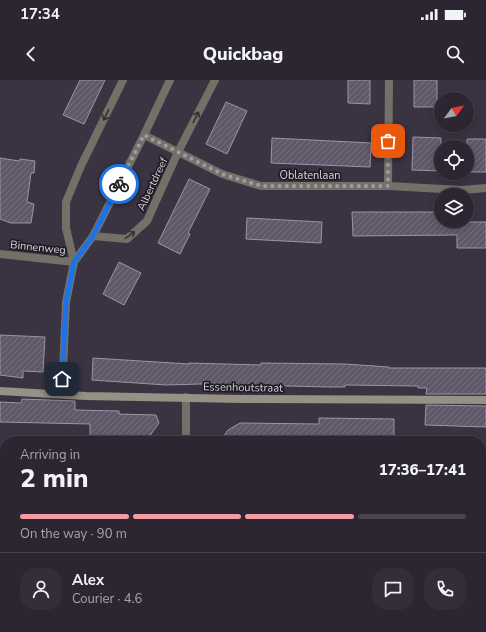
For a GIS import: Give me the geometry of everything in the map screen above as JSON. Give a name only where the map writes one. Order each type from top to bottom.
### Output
[{"type":"street","points":[[62,394],[66,302],[74,262],[66,228],[66,202],[81,166],[123,80]]},
{"type":"street","points":[[74,262],[93,236],[170,80]]},
{"type":"street","name":"Albertdreef","points":[[93,236],[126,239],[147,221],[178,152],[215,80]]},
{"type":"street","points":[[388,186],[389,80]]},
{"type":"street","name":"Oblatenlaan","points":[[144,135],[222,174],[261,186],[388,186],[462,190],[486,188]]},
{"type":"street","name":"Binnenweg","points":[[0,254],[74,262]]},
{"type":"street","name":"Essenhoutstraat","points":[[0,391],[86,396],[241,399],[486,400]]},
{"type":"street","points":[[186,397],[186,436]]},
{"type":"building","points":[[80,80],[105,80],[84,124],[63,115]]},
{"type":"building","points":[[348,80],[370,80],[370,104],[348,103]]},
{"type":"building","points":[[414,80],[437,80],[437,92],[434,92],[434,107],[414,107]]},
{"type":"building","points":[[226,102],[247,111],[227,154],[206,144]]},
{"type":"building","points":[[413,137],[441,138],[441,140],[434,140],[434,171],[412,170]]},
{"type":"building","points":[[272,138],[371,143],[370,167],[271,163]]},
{"type":"building","points":[[486,139],[486,172],[474,172],[474,140],[467,140]]},
{"type":"building","points":[[0,158],[19,161],[20,159],[35,161],[34,173],[31,173],[27,202],[34,204],[31,223],[11,223],[0,219]]},
{"type":"building","points":[[189,179],[210,189],[188,233],[190,234],[180,254],[158,243]]},
{"type":"building","points":[[352,212],[434,212],[434,228],[474,228],[474,222],[486,222],[486,248],[457,248],[457,235],[353,236]]},
{"type":"building","points":[[247,218],[322,222],[321,243],[246,239]]},
{"type":"building","points":[[119,262],[141,273],[124,305],[103,294]]},
{"type":"building","points":[[0,335],[45,337],[43,372],[23,371],[23,378],[0,375]]},
{"type":"building","points":[[93,358],[189,364],[345,364],[389,368],[486,368],[486,394],[426,394],[427,388],[418,388],[418,386],[345,385],[345,387],[330,387],[200,384],[166,385],[92,380]]},
{"type":"building","points":[[22,399],[75,401],[75,410],[119,411],[119,414],[156,415],[159,423],[150,436],[90,436],[90,424],[0,422],[0,402],[21,403]]},
{"type":"building","points":[[426,405],[486,406],[486,427],[425,425]]},
{"type":"building","points":[[319,418],[394,419],[394,436],[224,436],[228,430],[240,423],[319,424]]},
{"type":"way so far","points":[[119,184],[144,135],[222,174],[261,186],[388,186],[388,141]]},
{"type":"route","points":[[62,379],[66,302],[74,262],[93,236],[119,184]]}]
